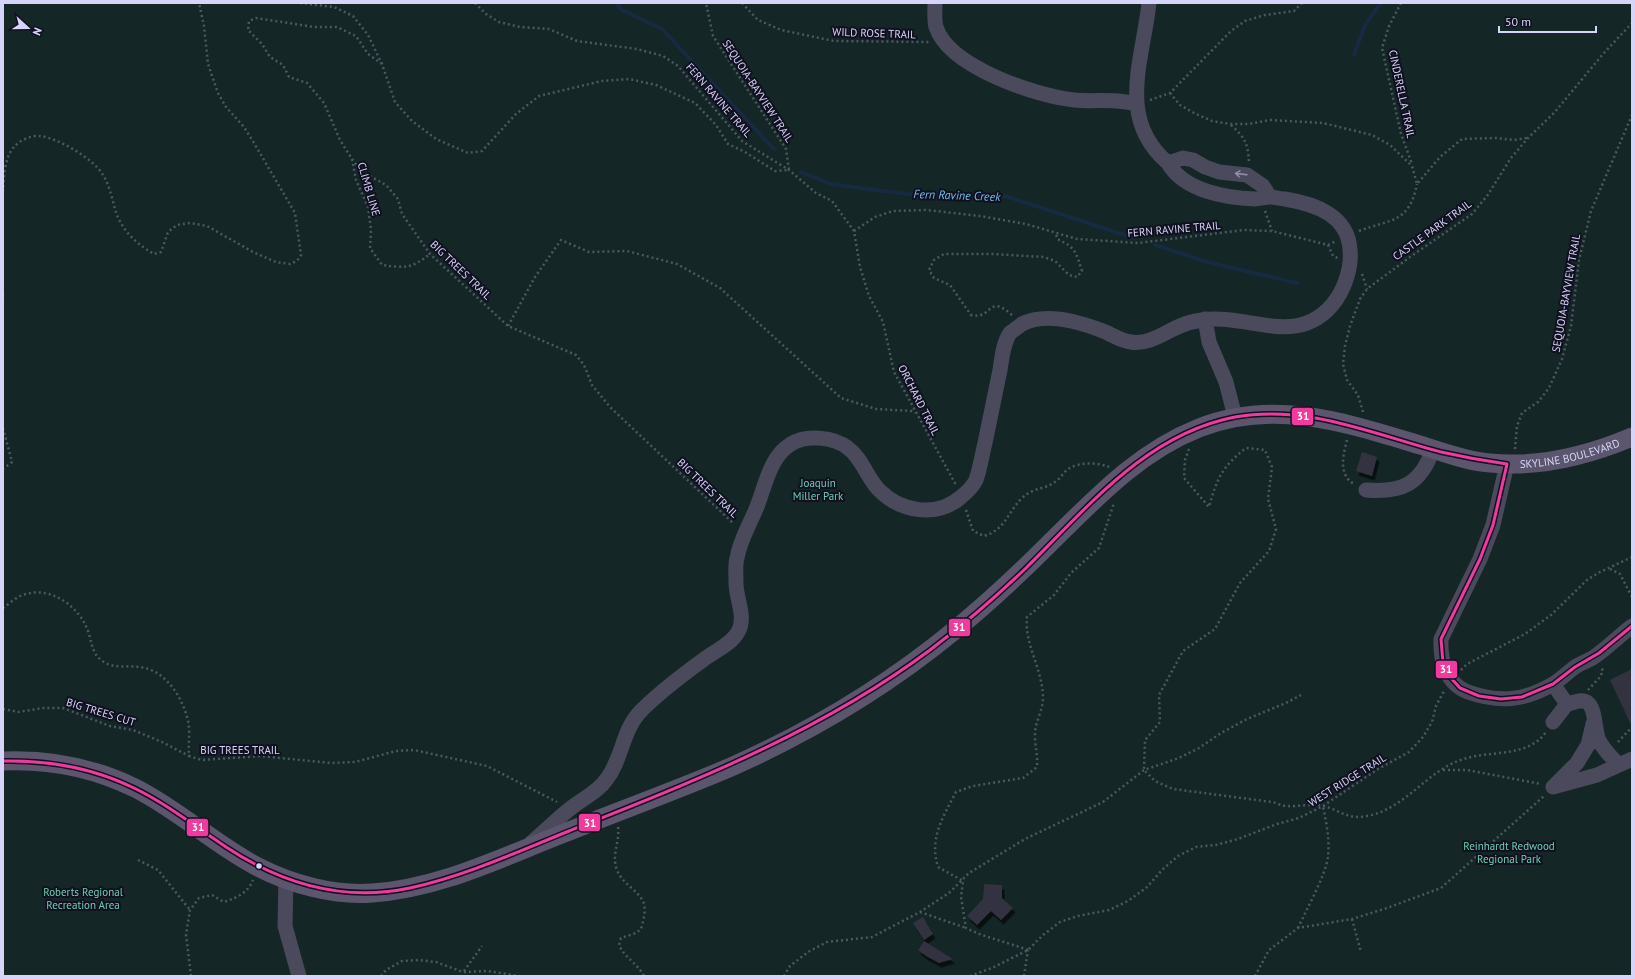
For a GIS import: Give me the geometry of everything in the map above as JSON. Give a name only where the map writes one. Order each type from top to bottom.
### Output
[{"type":"main road","name":"SKYLINE BOULEVARD","points":[[3,761],[24,760],[71,766],[96,773],[128,785],[151,797],[258,867],[307,886],[347,893],[369,894],[400,890],[461,873],[699,780],[766,750],[831,716],[886,683],[955,630],[992,599],[1124,473],[1162,446],[1197,429],[1235,417],[1280,413],[1321,418],[1352,425],[1473,460],[1507,464],[1545,462],[1586,454],[1632,437]]},
{"type":"lane","points":[[935,3],[936,27],[944,42],[966,62],[984,72],[1034,92],[1069,100],[1089,102],[1128,101],[1137,104]]},
{"type":"lane","points":[[527,847],[570,809],[605,782],[616,762],[630,724],[639,714],[677,680],[706,657],[726,645],[738,634],[742,619],[735,586],[736,559],[743,533],[756,510],[766,479],[776,459],[789,444],[803,438],[832,440],[848,447],[880,490],[894,501],[916,509],[932,511],[949,506],[962,497],[975,482],[994,403],[1003,350],[1010,334],[1021,325],[1037,319],[1070,322],[1097,329],[1132,342],[1163,335],[1181,325],[1205,319],[1228,320],[1289,328],[1304,324],[1317,318],[1336,300],[1346,280],[1350,263],[1350,248],[1347,235],[1341,224],[1320,207],[1306,203],[1212,192],[1194,186],[1180,178],[1158,155],[1140,124],[1137,104],[1137,70],[1151,6]]},
{"type":"lane","points":[[1168,164],[1183,158],[1193,160],[1204,167],[1219,172],[1247,174],[1263,186],[1266,198]]},
{"type":"lane","points":[[1205,319],[1209,342],[1226,382],[1235,417]]},
{"type":"lane","points":[[1366,490],[1403,486],[1415,480],[1423,472],[1433,449]]},
{"type":"lane","points":[[1507,464],[1493,526],[1480,559],[1441,639],[1440,653],[1444,668],[1452,681],[1464,690],[1482,697],[1498,700],[1515,699],[1553,684],[1576,667],[1594,657],[1632,626]]},
{"type":"lane","points":[[1553,684],[1574,702],[1588,702],[1593,710],[1598,739],[1609,756],[1625,762]]},
{"type":"lane","points":[[1553,722],[1574,702]]},
{"type":"lane","points":[[1553,787],[1577,763],[1588,745],[1594,720]]},
{"type":"lane","points":[[1553,787],[1597,775],[1625,762]]},
{"type":"lane","points":[[286,878],[285,926],[299,976]]},
{"type":"path","points":[[3,192],[9,158],[14,146],[26,139],[38,136],[53,139],[93,163],[103,175],[116,214],[125,230],[139,246],[154,254],[161,252],[168,232],[177,224],[190,223],[207,226],[252,252],[276,262],[290,264],[297,261],[301,255],[295,213],[251,138],[226,107],[218,93],[208,64],[204,26],[199,3]]},
{"type":"path","points":[[300,3],[334,7],[353,16],[368,35],[382,64],[396,102],[412,121],[436,139],[468,153],[482,151],[516,114],[539,96],[602,81],[629,79],[656,85],[695,104],[716,125],[728,144],[745,152],[775,171],[789,170]]},
{"type":"path","name":"FERN RAVINE TRAIL","points":[[475,3],[486,14],[499,22],[520,27],[549,29],[577,41],[637,49],[664,56],[678,66],[742,141],[789,170]]},
{"type":"path","name":"SEQUOIA-BAYVIEW TRAIL","points":[[706,3],[713,36],[786,149],[789,170]]},
{"type":"path","name":"WILD ROSE TRAIL","points":[[742,3],[758,20],[781,30],[834,41],[944,42]]},
{"type":"path","points":[[1137,104],[1170,94],[1231,31],[1245,21],[1265,15],[1294,11],[1302,3]]},
{"type":"path","name":"CINDERELLA TRAIL","points":[[1401,3],[1389,26],[1382,48],[1401,134],[1412,166]]},
{"type":"path","name":"BIG TREES TRAIL","points":[[382,64],[368,54],[356,36],[337,27],[314,27],[256,18],[249,21],[248,30],[262,44],[270,58],[283,65],[289,77],[307,83],[324,103],[340,140],[361,171],[386,185],[398,200],[402,214],[430,254],[508,326],[576,355],[584,365],[592,385],[610,407],[743,533]]},
{"type":"path","name":"CASTLE PARK TRAIL","points":[[1369,414],[1363,412],[1358,395],[1347,380],[1344,364],[1345,346],[1360,299],[1367,289],[1382,277],[1472,214],[1487,196],[1511,158],[1528,138],[1554,114],[1603,54],[1632,23]]},
{"type":"path","points":[[1170,94],[1180,105],[1212,121],[1230,124],[1249,124],[1270,120],[1323,123],[1372,135],[1390,145],[1412,166],[1417,184],[1415,197],[1405,212],[1396,220],[1347,235]]},
{"type":"path","name":"SEQUOIA-BAYVIEW TRAIL","points":[[1507,464],[1514,452],[1517,426],[1522,413],[1538,402],[1550,388],[1562,360],[1571,326],[1578,260],[1591,211],[1632,115]]},
{"type":"path","points":[[1230,124],[1243,137],[1249,149],[1247,174]]},
{"type":"path","points":[[1417,184],[1440,157],[1462,139],[1496,138],[1514,140],[1528,138]]},
{"type":"path","name":"CLIMB LINE","points":[[352,158],[356,180],[368,207],[371,230],[370,248],[382,264],[400,267],[415,265],[430,254]]},
{"type":"path","name":"ORCHARD TRAIL","points":[[789,170],[816,193],[832,200],[854,230],[860,267],[869,296],[883,322],[894,372],[962,497],[973,530],[984,536],[995,532],[1031,490],[1055,483],[1068,470],[1078,464],[1104,464],[1124,473]]},
{"type":"path","points":[[1266,198],[1272,231]]},
{"type":"path","name":"FERN RAVINE TRAIL","points":[[854,230],[875,217],[893,211],[927,210],[1011,221],[1056,232],[1077,239],[1138,243],[1244,230],[1272,231],[1328,245],[1333,256],[1350,263]]},
{"type":"path","points":[[1021,325],[1000,306],[994,306],[986,314],[978,316],[971,315],[950,285],[934,278],[929,270],[934,260],[944,254],[992,254],[1044,257],[1055,261],[1070,275],[1077,278],[1082,271],[1077,253],[1071,245],[1057,239],[1056,232]]},
{"type":"path","points":[[508,326],[535,277],[561,240],[589,252],[627,251],[677,264],[720,288],[841,398],[876,409],[912,411],[916,413]]},
{"type":"path","points":[[3,293],[3,303]]},
{"type":"path","points":[[3,428],[12,462],[3,469]]},
{"type":"path","points":[[1197,429],[1185,460],[1184,478],[1209,507],[1215,483],[1229,462],[1246,448],[1265,450],[1272,467],[1268,499],[1276,529],[1270,551],[1240,583],[1214,628],[1183,651],[1159,695],[1160,722],[1145,740],[1144,770],[1155,781],[1172,789],[1272,802],[1285,806],[1323,806],[1345,816],[1367,816],[1398,804],[1443,770],[1463,759],[1521,749],[1542,737],[1553,722]]},
{"type":"path","points":[[1354,440],[1348,438],[1342,464],[1348,480],[1366,490]]},
{"type":"path","points":[[963,881],[938,867],[934,854],[936,832],[956,792],[973,786],[1023,778],[1038,767],[1038,754],[1034,735],[1041,713],[1043,697],[1039,676],[1026,629],[1027,617],[1054,595],[1071,573],[1099,548],[1116,498]]},
{"type":"path","name":"WEST RIDGE TRAIL","points":[[970,976],[992,968],[1028,950],[1043,935],[1060,922],[1078,916],[1109,910],[1128,901],[1146,888],[1163,869],[1178,856],[1196,847],[1216,845],[1238,839],[1277,824],[1298,818],[1323,806],[1378,769],[1409,752],[1423,737],[1432,722],[1441,693],[1467,664],[1525,634],[1551,616],[1587,580],[1598,573],[1632,557]]},
{"type":"path","points":[[1609,569],[1620,574],[1632,597]]},
{"type":"path","name":"BIG TREES TRAIL","points":[[3,608],[22,595],[39,591],[56,596],[72,606],[81,616],[88,631],[93,651],[103,662],[114,666],[140,667],[155,671],[168,681],[178,696],[187,717],[189,756],[202,760],[261,756],[331,762],[355,762],[396,751],[414,750],[487,766],[570,809]]},
{"type":"path","points":[[1574,702],[1600,677],[1603,671],[1594,657]]},
{"type":"path","points":[[784,976],[790,966],[808,952],[827,942],[872,938],[934,904],[963,881],[969,873],[1025,839],[1103,802],[1144,770],[1180,758],[1241,722],[1301,695]]},
{"type":"path","name":"BIG TREES CUT","points":[[3,709],[19,712],[43,708],[63,708],[110,726],[133,730],[162,742],[189,756]]},
{"type":"path","points":[[1618,742],[1632,727]]},
{"type":"path","points":[[1443,770],[1467,770],[1553,787]]},
{"type":"path","points":[[1255,976],[1269,950],[1298,928],[1352,919],[1387,908],[1440,888],[1553,787]]},
{"type":"path","points":[[1298,928],[1322,876],[1328,857],[1329,838],[1323,806]]},
{"type":"path","points":[[616,812],[619,836],[614,860],[617,871],[644,904],[645,912],[641,929],[636,933],[621,938],[619,945],[623,954],[639,967],[644,976]]},
{"type":"path","points":[[138,860],[158,870],[190,910]]},
{"type":"path","points":[[190,976],[186,935],[190,910],[198,898],[212,895],[224,902],[238,897],[250,886],[258,867]]},
{"type":"path","points":[[963,881],[961,897],[966,928]]},
{"type":"path","points":[[920,912],[966,928],[985,938],[1007,942],[1028,950],[1024,976]]},
{"type":"path","points":[[1352,919],[1361,952]]},
{"type":"path","points":[[463,972],[482,946]]},
{"type":"path","points":[[381,976],[386,970],[402,961],[418,960],[436,962],[463,972],[488,971],[519,976]]},
{"type":"green space","name":"Joaquin Miller Park","points":[[3,3],[1632,3],[1632,976],[3,976]]},
{"type":"building","points":[[1362,452],[1377,457],[1372,476],[1356,471]]},
{"type":"building","points":[[1632,669],[1632,727],[1610,680]]},
{"type":"building","points":[[984,884],[1002,885],[1002,898],[1013,908],[1001,920],[991,911],[977,925],[967,916],[983,899]]},
{"type":"building","points":[[923,917],[933,934],[924,940],[913,923]]},
{"type":"building","points":[[924,941],[953,959],[939,963],[926,956],[918,950]]},
{"type":"waterway","name":"Fern Ravine Creek","points":[[617,3],[620,9],[662,29],[774,149]]},
{"type":"waterway","points":[[1354,55],[1365,25],[1381,3]]},
{"type":"waterway","name":"Fern Ravine Creek","points":[[801,172],[831,184],[907,194],[1005,196],[1134,238]]},
{"type":"waterway","name":"Fern Ravine Creek","points":[[1155,245],[1207,262],[1297,283]]},
{"type":"transit line","name":"31","points":[[3,761],[53,764],[86,770],[118,781],[158,801],[247,860],[291,880],[314,887],[361,893],[385,892],[410,888],[451,877],[491,863],[663,793],[756,752],[845,706],[930,650],[967,621],[1015,579],[1095,498],[1120,476],[1146,456],[1173,439],[1203,426],[1235,417],[1261,414],[1288,414],[1339,423],[1441,452],[1507,464]]},
{"type":"transit line","name":"31","points":[[1507,464],[1493,525],[1480,559],[1441,639],[1443,663],[1450,677],[1460,688],[1479,696],[1501,699],[1522,697],[1553,684],[1575,667],[1599,653],[1632,626]]},
{"type":"park label","name":"Reinhardt Redwood Regional Park","points":[[1509,852]]},
{"type":"park label","name":"Roberts Regional Recreation Area","points":[[83,898]]}]
